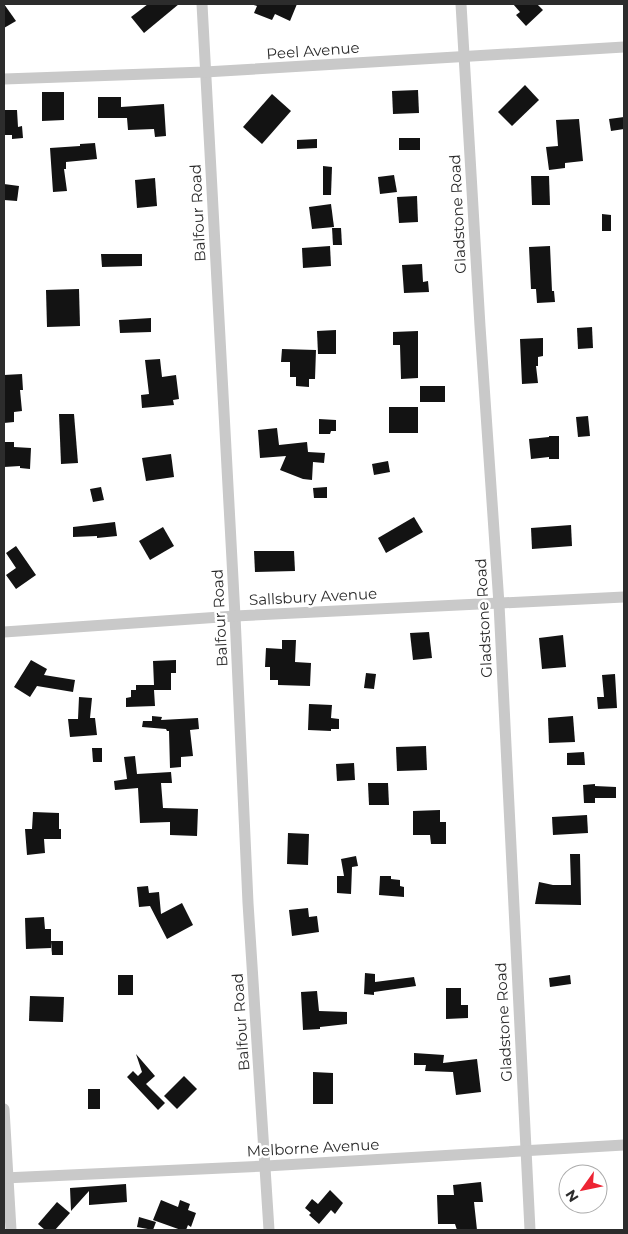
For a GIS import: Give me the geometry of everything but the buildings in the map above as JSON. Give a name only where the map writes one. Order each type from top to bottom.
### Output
[{"type":"street","name":"Balfour Road","points":[[202,4],[235,616],[248,903],[269,1230]]},
{"type":"street","name":"Gladstone Road","points":[[461,4],[499,604],[530,1230]]},
{"type":"street","name":"Peel Avenue","points":[[4,79],[205,72],[624,47]]},
{"type":"street","name":"Sallsbury Avenue","points":[[4,632],[235,616],[624,598]]},
{"type":"street","points":[[4,1109],[6,1178],[11,1230]]},
{"type":"street","name":"Melborne Avenue","points":[[6,1178],[266,1166],[624,1145]]}]
